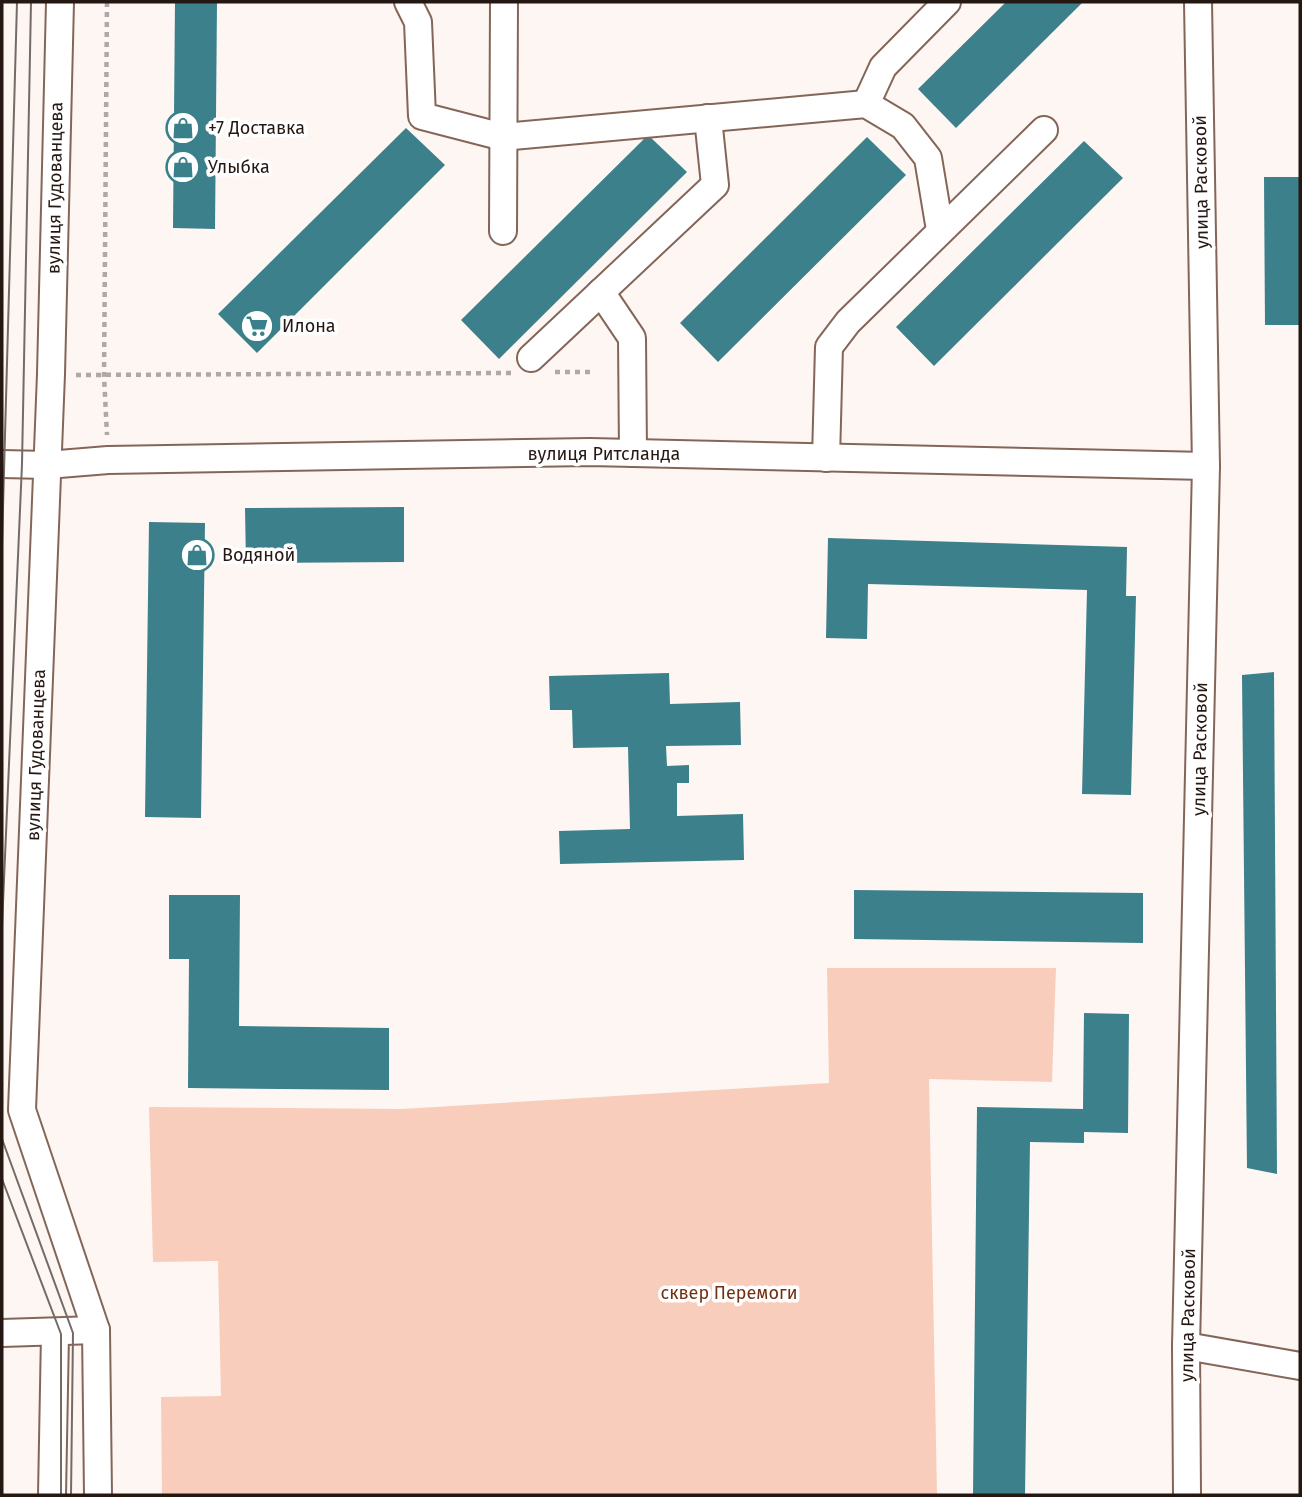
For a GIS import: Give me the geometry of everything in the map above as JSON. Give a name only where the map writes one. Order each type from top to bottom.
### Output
[{"type":"street","name":"вулиця Гудованцева","points":[[60,2],[51,373],[22,1110],[96,1330],[97,1495]]},
{"type":"street","points":[[408,2],[418,22],[422,116],[503,137],[866,104],[903,126],[928,158],[940,230]]},
{"type":"street","points":[[503,231],[504,2]]},
{"type":"street","points":[[866,104],[883,67],[947,2]]},
{"type":"street","name":"улица Расковой","points":[[1187,1495],[1186,1346],[1206,466],[1198,2]]},
{"type":"street","points":[[535,367],[601,292],[715,185],[708,118]]},
{"type":"street","points":[[826,458],[829,347],[848,322],[1044,130]]},
{"type":"street","points":[[601,292],[632,338],[633,453]]},
{"type":"street","name":"вулиця Ритсланда","points":[[2,464],[47,465],[108,460],[633,453],[1206,466]]},
{"type":"street","points":[[2,1334],[55,1334],[96,1330]]},
{"type":"street","points":[[52,1495],[55,1334]]},
{"type":"street","points":[[1186,1346],[1300,1366]]},
{"type":"path","points":[[107,2],[104,376],[108,460]]},
{"type":"path","points":[[51,373],[104,376],[535,367],[593,372]]},
{"type":"green space","name":"сквер Перемоги","points":[[827,968],[1056,968],[1052,1082],[929,1079],[937,1495],[162,1495],[161,1397],[221,1396],[218,1261],[153,1262],[149,1107],[402,1109],[829,1083]]},
{"type":"building","points":[[175,2],[217,2],[215,229],[173,228]]},
{"type":"building","points":[[1006,2],[1083,2],[956,128],[918,89]]},
{"type":"building","points":[[406,128],[445,165],[257,353],[218,314]]},
{"type":"building","points":[[648,135],[687,172],[499,359],[461,320]]},
{"type":"building","points":[[867,137],[906,175],[718,362],[680,323]]},
{"type":"building","points":[[1084,141],[1123,178],[934,366],[896,327]]},
{"type":"building","points":[[1264,177],[1300,177],[1300,325],[1265,325]]},
{"type":"building","points":[[404,507],[404,562],[246,563],[245,508]]},
{"type":"building","points":[[149,522],[205,523],[201,818],[145,817]]},
{"type":"building","points":[[828,538],[1127,547],[1126,596],[1136,596],[1131,795],[1082,794],[1087,590],[868,584],[867,639],[826,638]]},
{"type":"building","points":[[1274,672],[1277,1174],[1247,1168],[1242,675]]},
{"type":"building","points":[[669,673],[670,704],[740,702],[741,745],[666,746],[667,766],[689,765],[689,783],[677,783],[677,816],[743,814],[744,860],[560,864],[559,831],[630,829],[628,747],[573,748],[572,710],[550,710],[549,676]]},
{"type":"building","points":[[854,890],[1143,893],[1143,943],[854,939]]},
{"type":"building","points":[[169,895],[240,895],[239,1026],[389,1028],[389,1090],[188,1088],[189,959],[169,959]]},
{"type":"building","points":[[1084,1013],[1129,1014],[1128,1133],[1084,1132],[1084,1143],[1030,1142],[1025,1495],[973,1495],[977,1107],[1083,1109]]},
{"type":"tram line","points":[[2,544],[17,2]]},
{"type":"tram line","points":[[2,926],[22,464],[31,2]]},
{"type":"tram line","points":[[2,1139],[73,1333],[71,1495]]},
{"type":"tram line","points":[[2,1179],[61,1334],[61,1495]]},
{"type":"place","name":"+7 Доставка","points":[[183,128]]},
{"type":"place","name":"Улыбка","points":[[183,167]]},
{"type":"place","name":"Илона","points":[[257,326]]},
{"type":"place","name":"Водяной","points":[[197,555]]}]
